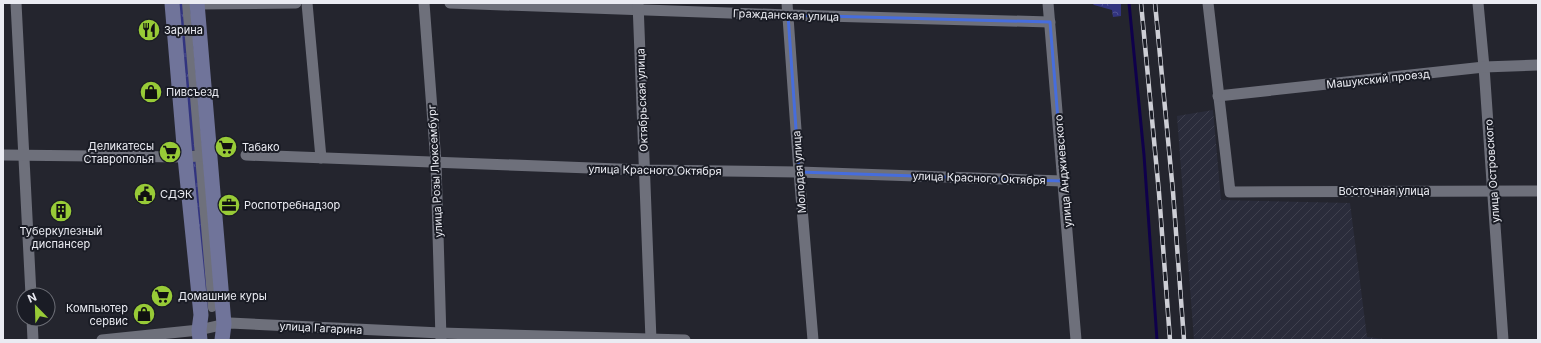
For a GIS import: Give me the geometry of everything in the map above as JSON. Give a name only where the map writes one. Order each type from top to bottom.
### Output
[{"type":"main road","points":[[172,3],[224,324],[222,340]]},
{"type":"main road","points":[[193,3],[198,156],[201,315],[200,335]]},
{"type":"street","points":[[16,3],[31,287]]},
{"type":"street","points":[[193,3],[296,3]]},
{"type":"street","points":[[307,3],[321,158]]},
{"type":"street","name":"улица Розы Люксембург","points":[[424,3],[436,163],[441,337]]},
{"type":"street","name":"Гражданская улица","points":[[450,3],[638,6],[788,15],[1050,22]]},
{"type":"street","name":"Молодая улица","points":[[787,3],[813,340]]},
{"type":"street","name":"улица Анджиевского","points":[[1048,3],[1076,340]]},
{"type":"street","points":[[1208,3],[1218,96]]},
{"type":"street","name":"улица Островского","points":[[1478,3],[1484,67],[1503,340]]},
{"type":"street","name":"Октябрьская улица","points":[[638,6],[651,340]]},
{"type":"street","name":"Машукский проезд","points":[[1218,96],[1484,67],[1538,65]]},
{"type":"street","name":"Восточная улица","points":[[1218,96],[1230,192],[1538,191]]},
{"type":"street","points":[[3,154],[198,156],[212,308]]},
{"type":"street","name":"улица Красного Октября","points":[[246,155],[644,170],[799,172],[1063,181]]},
{"type":"street","name":"улица Гагарина","points":[[102,340],[200,335],[224,324],[230,323],[441,337],[685,340]]},
{"type":"street","points":[[32,327],[33,340]]},
{"type":"highlighted area","points":[[788,15],[1050,22],[1063,181],[799,172]]},
{"type":"shaded area","points":[[1213,110],[1221,200],[1350,203],[1367,337],[1392,340],[1194,340],[1177,116]]},
{"type":"green space","points":[[179,3],[184,3],[196,150],[191,151]]},
{"type":"green space","points":[[1092,3],[1121,3],[1121,16],[1113,17],[1112,10],[1094,5]]},
{"type":"green space","points":[[197,157],[209,308],[208,310],[191,158]]},
{"type":"waterway","points":[[1129,3],[1144,155],[1157,340]]},
{"type":"railway","points":[[1141,3],[1159,193],[1170,340]]},
{"type":"railway","points":[[1155,3],[1173,192],[1184,340]]},
{"type":"place","name":"Зарина","points":[[149,30]]},
{"type":"place","name":"Пивсъезд","points":[[151,92]]},
{"type":"place","name":"Табако","points":[[226,147]]},
{"type":"place","name":"Деликатесы Ставрополья","points":[[170,152]]},
{"type":"place","name":"СДЭК","points":[[145,194]]},
{"type":"place","name":"Роспотребнадзор","points":[[229,205]]},
{"type":"place","name":"Туберкулезный диспансер","points":[[61,211]]},
{"type":"place","name":"Домашние куры","points":[[162,296]]},
{"type":"place","name":"Компьютер сервис","points":[[144,314]]}]
